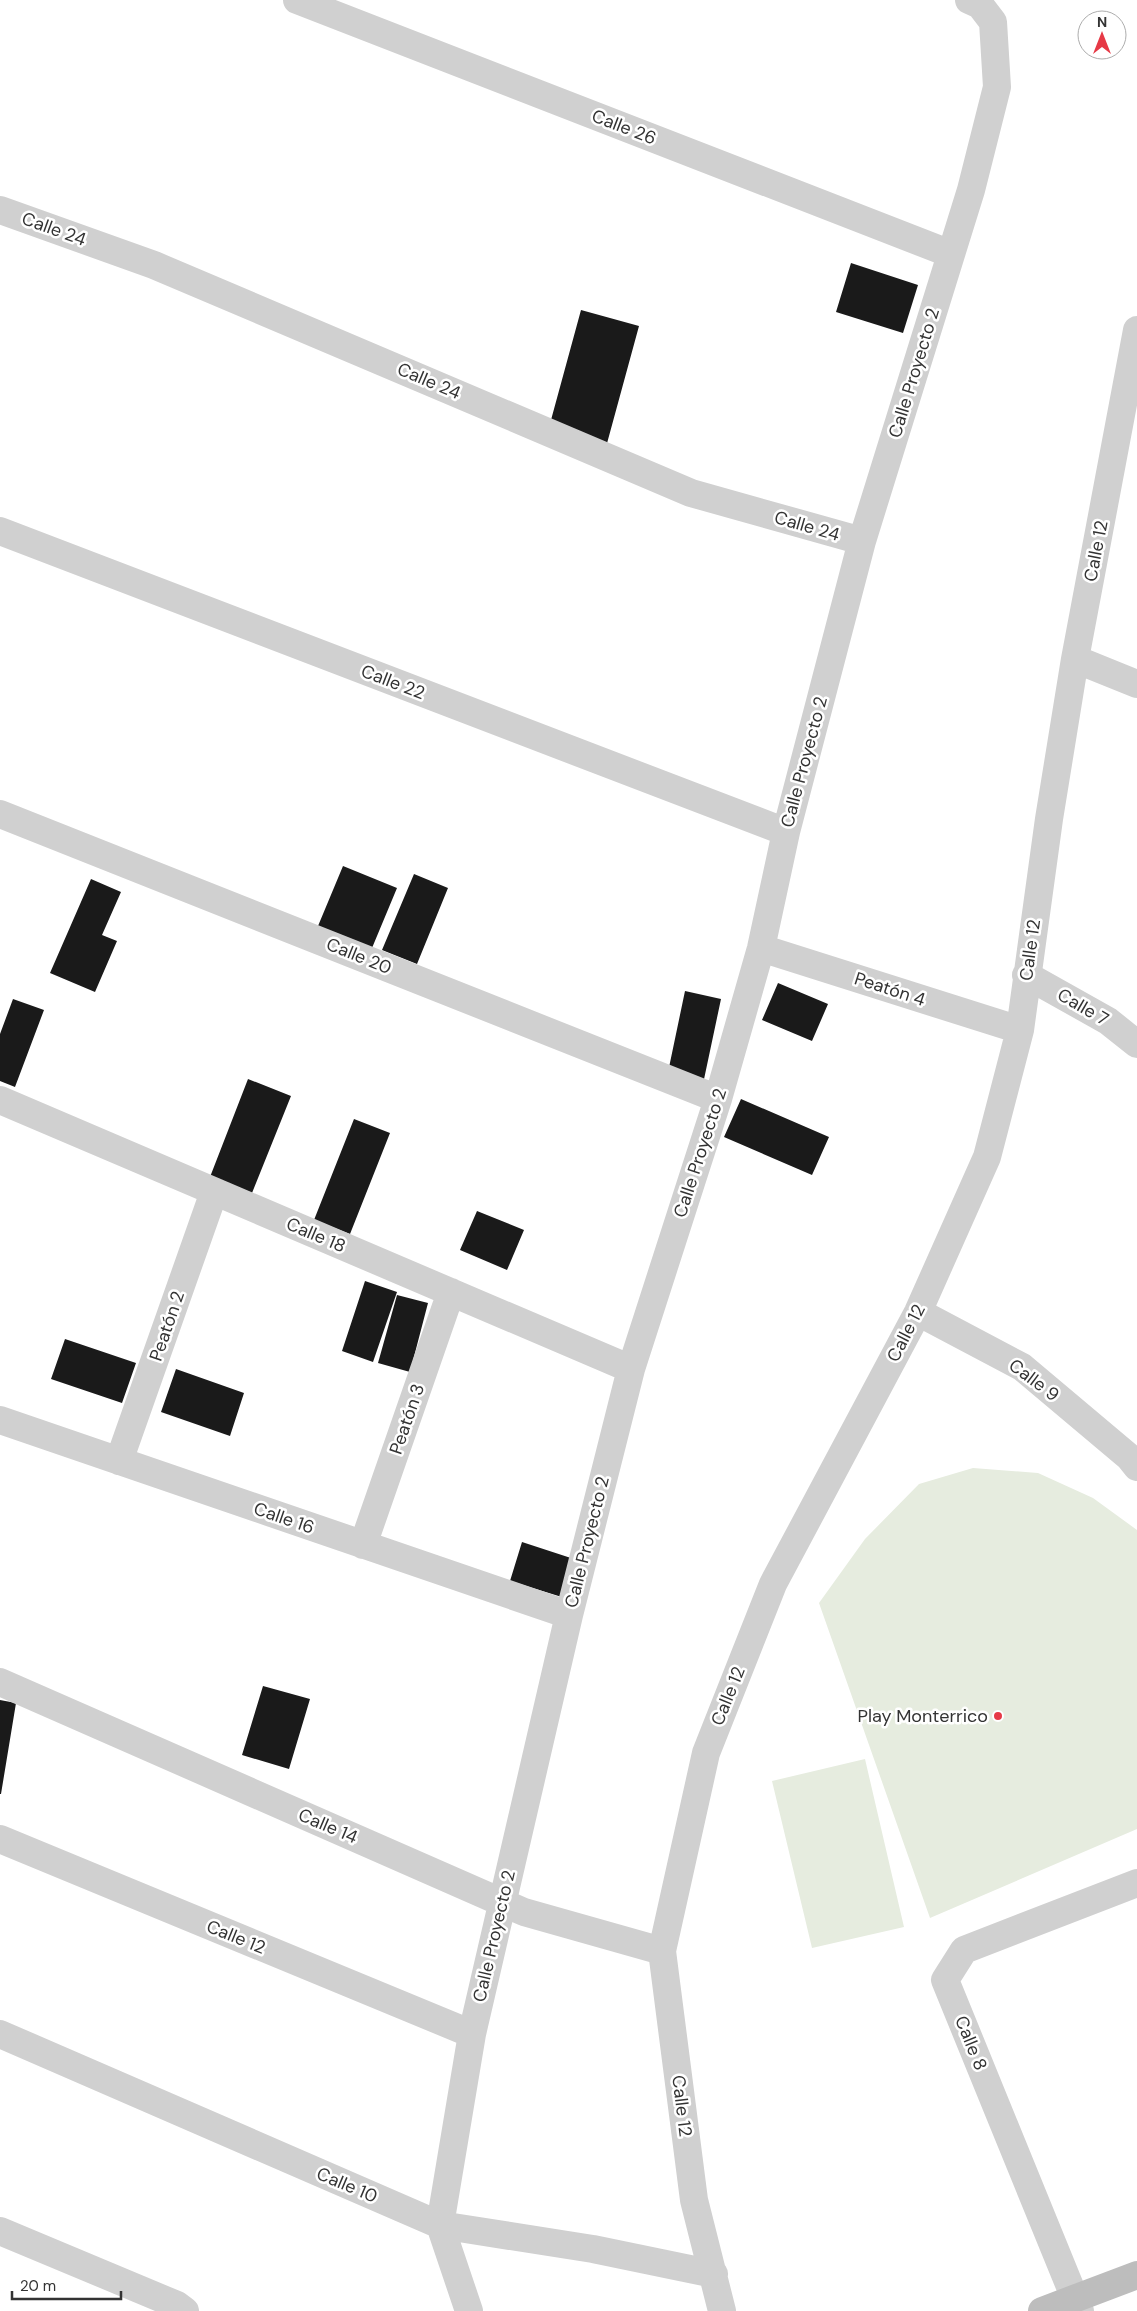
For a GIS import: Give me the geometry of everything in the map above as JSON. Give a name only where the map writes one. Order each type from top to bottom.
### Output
[{"type":"main road","points":[[1042,2311],[1077,2304],[1137,2275]]},
{"type":"street","name":"Calle 26","points":[[297,0],[951,254]]},
{"type":"street","name":"Calle Proyecto 2","points":[[469,2311],[440,2225],[472,2034],[569,1616],[631,1369],[718,1099],[761,948],[786,832],[862,541],[971,190],[997,87],[994,22],[974,2]]},
{"type":"street","name":"Calle 24","points":[[0,210],[154,265],[691,493],[862,541]]},
{"type":"street","name":"Calle 12","points":[[722,2311],[694,2200],[662,1951],[706,1753],[769,1593],[918,1312],[987,1157],[1020,1030],[1026,975],[1075,659],[1137,330]]},
{"type":"street","name":"Calle 22","points":[[0,532],[786,832]]},
{"type":"street","points":[[1075,659],[1137,684]]},
{"type":"street","name":"Calle 20","points":[[0,814],[718,1099]]},
{"type":"street","name":"Peatón 4","points":[[761,948],[1020,1030]]},
{"type":"street","name":"Calle 7","points":[[1026,975],[1108,1021],[1137,1044]]},
{"type":"street","name":"Calle 18","points":[[0,1100],[631,1369]]},
{"type":"street","name":"Peatón 2","points":[[119,1461],[214,1192]]},
{"type":"street","name":"Peatón 3","points":[[363,1545],[451,1292]]},
{"type":"street","name":"Calle 9","points":[[918,1312],[1022,1367],[1129,1457],[1137,1467]]},
{"type":"street","name":"Calle 16","points":[[0,1420],[569,1616]]},
{"type":"street","name":"Calle 14","points":[[0,1682],[524,1912],[662,1951]]},
{"type":"street","name":"Calle 12","points":[[0,1839],[472,2034]]},
{"type":"street","name":"Calle 8","points":[[1077,2304],[945,1980],[964,1950],[1137,1883]]},
{"type":"street","name":"Calle 10","points":[[0,2034],[440,2225],[584,2247],[714,2274]]},
{"type":"street","points":[[0,2231],[178,2305],[185,2311]]},
{"type":"shaded area","name":"Play Monterrico","points":[[973,1468],[1038,1473],[1093,1498],[1137,1530],[1137,1829],[930,1918],[819,1603],[865,1539],[919,1484]]},
{"type":"shaded area","points":[[865,1759],[904,1927],[812,1948],[772,1781]]},
{"type":"building","points":[[851,263],[918,285],[903,333],[836,312]]},
{"type":"building","points":[[581,310],[639,326],[606,447],[548,431]]},
{"type":"building","points":[[343,866],[397,888],[372,948],[318,926]]},
{"type":"building","points":[[414,874],[448,888],[417,964],[382,950]]},
{"type":"building","points":[[91,879],[121,892],[102,935],[117,941],[95,992],[50,973]]},
{"type":"building","points":[[778,983],[828,1004],[812,1041],[762,1020]]},
{"type":"building","points":[[685,991],[721,999],[703,1084],[667,1077]]},
{"type":"building","points":[[13,999],[44,1010],[15,1087],[0,1081],[0,1034]]},
{"type":"building","points":[[248,1079],[291,1096],[252,1193],[210,1177]]},
{"type":"building","points":[[741,1099],[829,1137],[812,1175],[724,1137]]},
{"type":"building","points":[[354,1119],[390,1133],[350,1234],[314,1220]]},
{"type":"building","points":[[477,1211],[524,1230],[507,1270],[460,1250]]},
{"type":"building","points":[[365,1281],[397,1292],[373,1362],[342,1351]]},
{"type":"building","points":[[397,1295],[428,1303],[410,1372],[378,1363]]},
{"type":"building","points":[[65,1339],[136,1363],[122,1403],[51,1379]]},
{"type":"building","points":[[176,1369],[244,1393],[230,1436],[161,1412]]},
{"type":"building","points":[[522,1542],[577,1560],[565,1598],[510,1581]]},
{"type":"building","points":[[263,1686],[310,1699],[289,1769],[242,1755]]},
{"type":"building","points":[[0,1700],[16,1703],[1,1794],[0,1794]]},
{"type":"place","name":"Play Monterrico","points":[[998,1716]]}]
